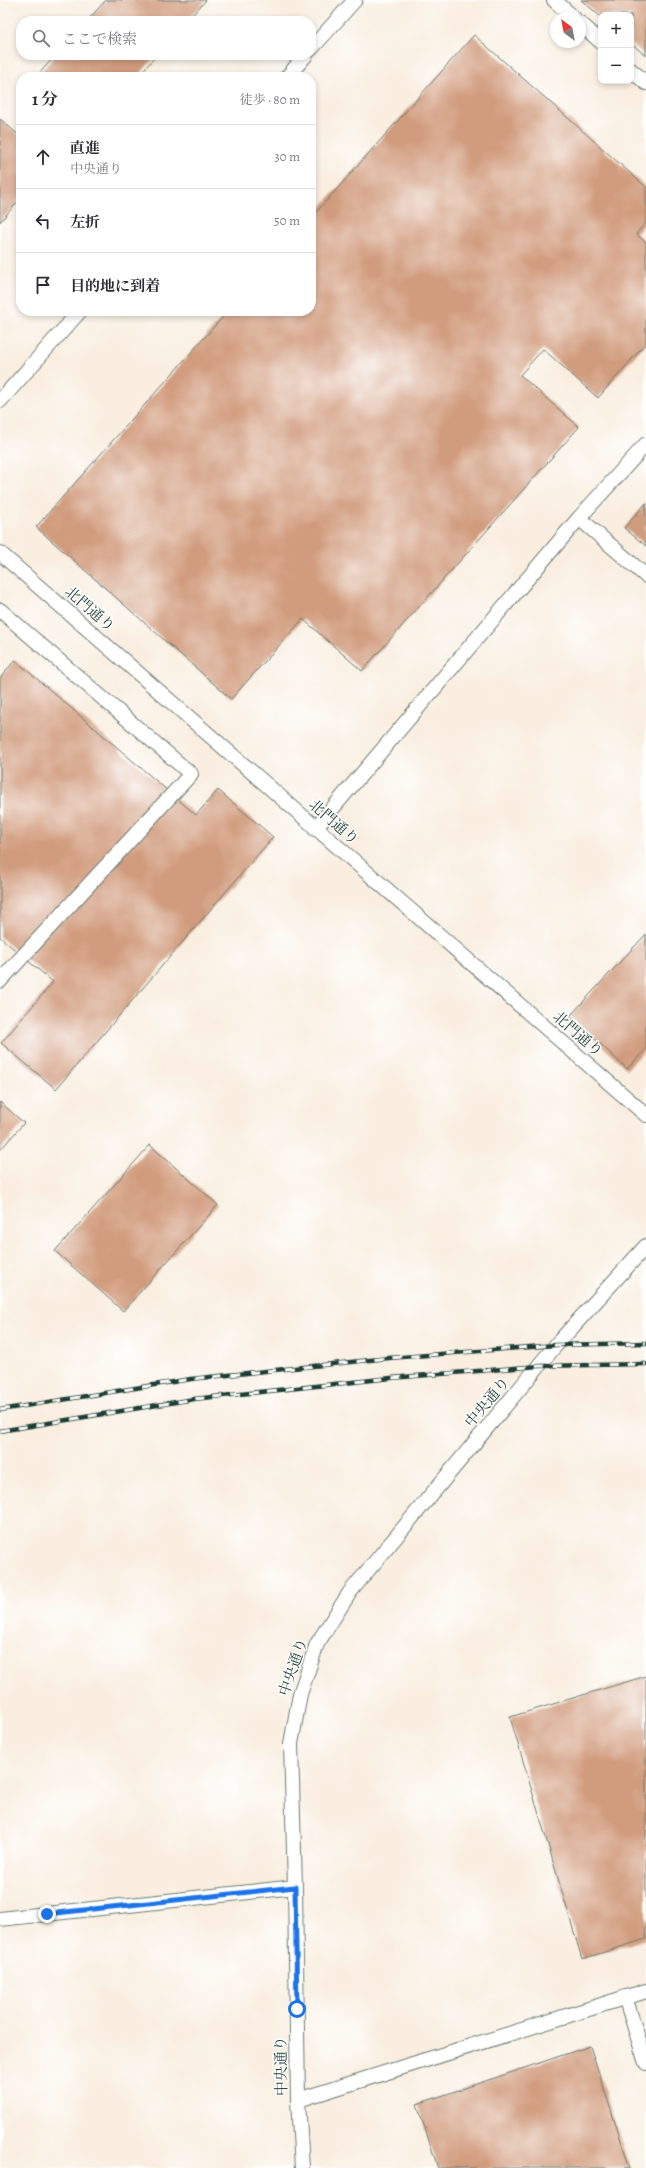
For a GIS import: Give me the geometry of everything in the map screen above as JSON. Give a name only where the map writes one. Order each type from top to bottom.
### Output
[{"type":"lane","points":[[316,43],[355,0]]},
{"type":"lane","points":[[554,0],[567,12]]},
{"type":"lane","points":[[586,28],[598,39]]},
{"type":"lane","points":[[291,72],[302,60]]},
{"type":"lane","points":[[634,73],[646,83]]},
{"type":"lane","points":[[0,401],[76,316]]},
{"type":"lane","points":[[315,829],[579,518],[646,444]]},
{"type":"lane","points":[[579,518],[646,576]]},
{"type":"lane","name":"北門通り","points":[[0,553],[315,829],[646,1115]]},
{"type":"lane","points":[[0,610],[191,774],[0,981]]},
{"type":"lane","name":"中央通り","points":[[302,2168],[298,2100],[291,1744],[300,1694],[317,1644],[350,1592],[556,1345],[646,1246]]},
{"type":"lane","points":[[0,1919],[295,1887]]},
{"type":"lane","points":[[298,2100],[646,1991]]},
{"type":"lane","points":[[625,1997],[646,2063]]},
{"type":"building","points":[[106,0],[206,0],[192,16],[92,16]]},
{"type":"building","points":[[581,0],[646,0],[646,56],[634,46],[634,12],[598,12],[598,14]]},
{"type":"building","points":[[474,35],[646,187],[646,223],[636,234],[646,242],[646,343],[598,398],[543,349],[520,375],[579,427],[362,671],[303,619],[231,699],[36,527],[224,316],[316,316],[316,212]]},
{"type":"building","points":[[51,60],[152,60],[142,72],[41,72]]},
{"type":"building","points":[[0,119],[16,133],[16,204],[0,222]]},
{"type":"building","points":[[646,503],[646,546],[624,528]]},
{"type":"building","points":[[15,660],[196,815],[218,790],[273,837],[56,1089],[1,1043],[53,982],[0,937],[0,678]]},
{"type":"building","points":[[646,934],[646,1049],[627,1069],[570,1016]]},
{"type":"building","points":[[0,1102],[24,1123],[0,1150]]},
{"type":"building","points":[[150,1145],[218,1205],[123,1311],[55,1251]]},
{"type":"building","points":[[646,1676],[646,1939],[582,1959],[510,1717]]},
{"type":"building","points":[[590,2046],[630,2168],[438,2168],[417,2104]]},
{"type":"railway","points":[[0,1410],[191,1379],[389,1358],[556,1345],[646,1343]]},
{"type":"railway","points":[[0,1431],[194,1399],[391,1378],[539,1366],[646,1364]]},
{"type":"route","points":[[47,1914],[295,1887],[297,2009]]}]
